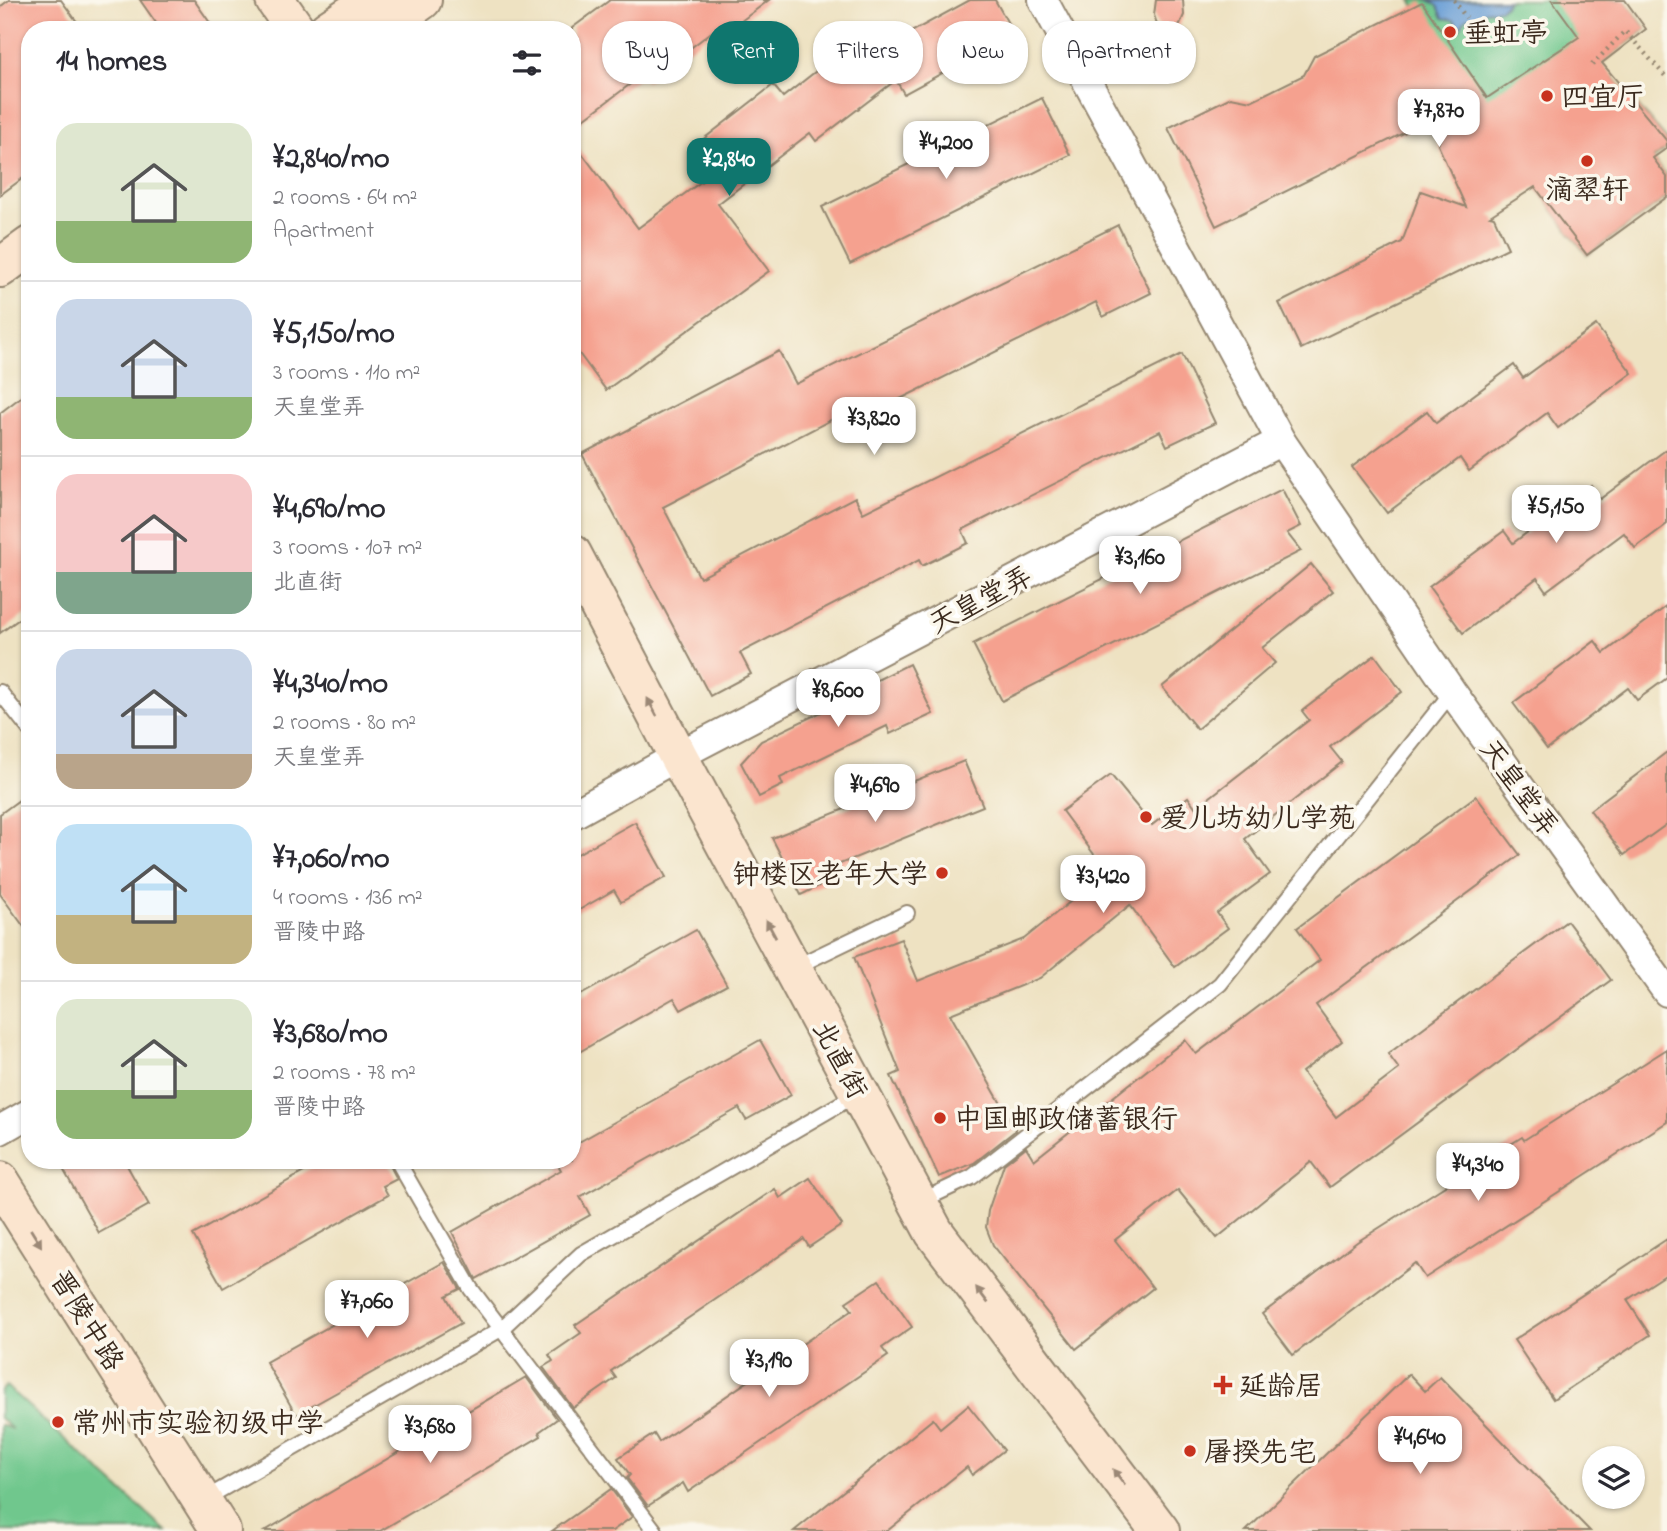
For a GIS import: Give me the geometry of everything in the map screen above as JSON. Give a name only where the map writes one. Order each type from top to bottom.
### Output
[{"type":"street","points":[[275,0],[290,21]]},
{"type":"street","points":[[342,21],[373,0]]},
{"type":"street","points":[[393,21],[422,0]]},
{"type":"street","name":"天皇堂弄","points":[[1043,0],[1281,441],[1452,692],[1667,992]]},
{"type":"street","points":[[0,268],[21,253]]},
{"type":"street","points":[[0,298],[21,283]]},
{"type":"street","name":"天皇堂弄","points":[[581,809],[1281,441]]},
{"type":"street","name":"北直街","points":[[581,571],[934,1232],[1160,1531]]},
{"type":"street","points":[[0,1130],[21,1118]]},
{"type":"street","name":"晋陵中路","points":[[0,1181],[212,1516]]},
{"type":"lane","points":[[0,692],[21,719]]},
{"type":"lane","points":[[918,1202],[972,1177],[1220,984],[1452,692]]},
{"type":"lane","points":[[792,968],[907,913]]},
{"type":"lane","points":[[212,1516],[500,1329],[581,1254],[859,1093]]},
{"type":"lane","points":[[402,1169],[471,1289],[654,1531]]},
{"type":"path","points":[[1454,0],[1466,18]]},
{"type":"path","points":[[1591,65],[1625,31],[1667,78]]},
{"type":"green space","points":[[1411,0],[1624,0],[1646,29],[1601,63],[1667,140],[1667,148],[1653,159],[1667,177],[1667,197],[1587,255],[1536,187]]},
{"type":"green space","points":[[6,1386],[166,1531],[0,1531],[0,1425],[12,1429],[0,1418],[0,1392]]},
{"type":"water","points":[[1508,0],[1501,9],[1486,11],[1478,18],[1466,19],[1460,29],[1454,20],[1443,18],[1438,6],[1430,1]]},
{"type":"building","points":[[9,0],[61,0],[76,21],[21,21],[21,180],[0,195],[0,7]]},
{"type":"building","points":[[140,0],[194,0],[209,21],[155,21]]},
{"type":"building","points":[[610,0],[769,0],[741,21],[707,21],[707,35],[693,46],[693,21],[602,21],[602,84],[630,84],[581,121],[581,21]]},
{"type":"building","points":[[970,0],[995,0],[1007,21],[937,21],[937,76],[923,84],[923,26]]},
{"type":"building","points":[[1156,0],[1183,0],[1184,15],[1181,21],[1156,21]]},
{"type":"building","points":[[1552,0],[1625,0],[1646,29],[1602,63],[1667,141],[1667,148],[1653,158],[1667,177],[1667,197],[1587,255],[1535,187],[1490,216],[1494,217],[1508,248],[1301,349],[1279,303],[1402,242],[1421,191],[1466,207],[1438,145],[1452,109],[1216,226],[1168,128],[1231,97],[1251,101],[1304,75],[1314,56],[1422,2],[1487,98],[1579,37]]},
{"type":"building","points":[[813,73],[813,84],[891,84],[816,141],[810,133],[718,204],[769,271],[606,390],[581,356],[581,152],[638,228],[721,167],[701,141],[773,85],[783,97]]},
{"type":"building","points":[[898,84],[922,84],[904,94]]},
{"type":"building","points":[[1042,98],[1070,155],[850,264],[822,207]]},
{"type":"building","points":[[1118,225],[1151,293],[1103,317],[1096,302],[898,400],[904,414],[858,436],[846,412],[663,507],[700,578],[855,497],[863,513],[1182,354],[1215,423],[1167,446],[1160,431],[962,530],[968,543],[922,566],[919,560],[740,653],[751,674],[710,696],[582,454],[779,351],[796,384]]},
{"type":"building","points":[[1596,325],[1632,373],[1558,428],[1547,413],[1469,471],[1460,458],[1387,513],[1352,467],[1427,411],[1436,423],[1514,365],[1523,378]]},
{"type":"building","points":[[21,397],[21,618],[0,633],[0,413]]},
{"type":"building","points":[[1667,449],[1667,524],[1635,548],[1624,533],[1546,591],[1537,578],[1463,633],[1429,587],[1504,531],[1513,543],[1591,485],[1600,499]]},
{"type":"building","points":[[1282,489],[1301,526],[1287,533],[1301,551],[1002,701],[973,644]]},
{"type":"building","points":[[1311,564],[1333,591],[1262,648],[1275,663],[1197,729],[1162,687]]},
{"type":"building","points":[[1667,606],[1667,678],[1637,700],[1628,688],[1547,749],[1513,703],[1595,641],[1604,653]]},
{"type":"building","points":[[1375,655],[1402,692],[1330,747],[1342,762],[1245,839],[1270,874],[1217,913],[1228,928],[1175,967],[1130,905],[1040,978],[950,1014],[1016,1130],[974,1163],[939,1177],[891,1076],[900,1072],[854,957],[901,939],[918,981],[1024,939],[1107,872],[1062,811],[1111,775],[1152,825],[1188,797],[1196,808],[1309,720],[1302,711]]},
{"type":"building","points":[[909,664],[933,714],[890,734],[887,726],[780,778],[783,785],[759,797],[741,763],[761,741],[865,691],[863,687]]},
{"type":"building","points":[[1667,752],[1667,824],[1624,855],[1590,810]]},
{"type":"building","points":[[964,761],[983,806],[825,870],[831,880],[801,895],[772,838]]},
{"type":"building","points":[[1476,796],[1520,855],[1316,1005],[1342,1041],[1302,1072],[1336,1117],[1399,1069],[1388,1054],[1567,921],[1611,980],[1330,1187],[1311,1162],[1217,1238],[1178,1190],[1115,1240],[1153,1288],[1076,1349],[993,1245],[986,1227],[988,1211],[1004,1164],[1026,1147],[1034,1160],[1185,1040],[1196,1054],[1320,960],[1297,928]]},
{"type":"building","points":[[21,799],[21,923],[0,894],[0,814]]},
{"type":"building","points":[[635,822],[666,877],[621,902],[614,890],[581,909],[581,852]]},
{"type":"building","points":[[696,930],[727,985],[681,1010],[674,998],[581,1051],[581,995]]},
{"type":"building","points":[[760,1040],[791,1095],[746,1120],[739,1108],[580,1197],[590,1215],[476,1279],[452,1232],[560,1169],[581,1169],[581,1141]]},
{"type":"building","points":[[1667,1049],[1667,1122],[1425,1278],[1415,1263],[1293,1355],[1262,1314],[1357,1242]]},
{"type":"building","points":[[63,1169],[129,1169],[149,1205],[99,1233]]},
{"type":"building","points":[[309,1169],[392,1169],[397,1179],[383,1186],[388,1195],[223,1288],[193,1235]]},
{"type":"building","points":[[810,1178],[842,1225],[809,1247],[804,1239],[611,1371],[616,1378],[573,1408],[543,1367],[553,1361],[549,1355],[581,1333],[575,1325],[775,1189],[780,1198]]},
{"type":"building","points":[[1667,1239],[1667,1274],[1627,1300],[1650,1335],[1553,1399],[1514,1340]]},
{"type":"building","points":[[444,1262],[460,1289],[446,1296],[461,1323],[296,1415],[266,1362]]},
{"type":"building","points":[[879,1280],[912,1327],[882,1348],[888,1356],[688,1492],[683,1483],[648,1506],[627,1478],[630,1475],[618,1458],[654,1434],[659,1442],[852,1310],[846,1302]]},
{"type":"building","points":[[1409,1374],[1425,1391],[1440,1377],[1590,1531],[1246,1531]]},
{"type":"building","points":[[526,1377],[557,1419],[539,1432],[541,1436],[380,1531],[265,1531]]},
{"type":"building","points":[[968,1405],[1004,1450],[972,1475],[967,1467],[887,1531],[794,1531],[933,1419],[940,1428]]},
{"type":"building","points":[[611,1489],[632,1517],[612,1531],[552,1531]]},
{"type":"place","name":"垂虹亭","points":[[1450,32]]},
{"type":"place","name":"四宜厅","points":[[1547,96]]},
{"type":"place","name":"滴翠轩","points":[[1587,161]]},
{"type":"place","name":"爱儿坊幼儿学苑","points":[[1146,817]]},
{"type":"place","name":"钟楼区老年大学","points":[[942,873]]},
{"type":"place","name":"中国邮政储蓄银行","points":[[940,1118]]},
{"type":"place","name":"延龄居","points":[[1223,1385]]},
{"type":"place","name":"常州市实验初级中学","points":[[58,1422]]},
{"type":"place","name":"屠揆先宅","points":[[1190,1451]]}]
